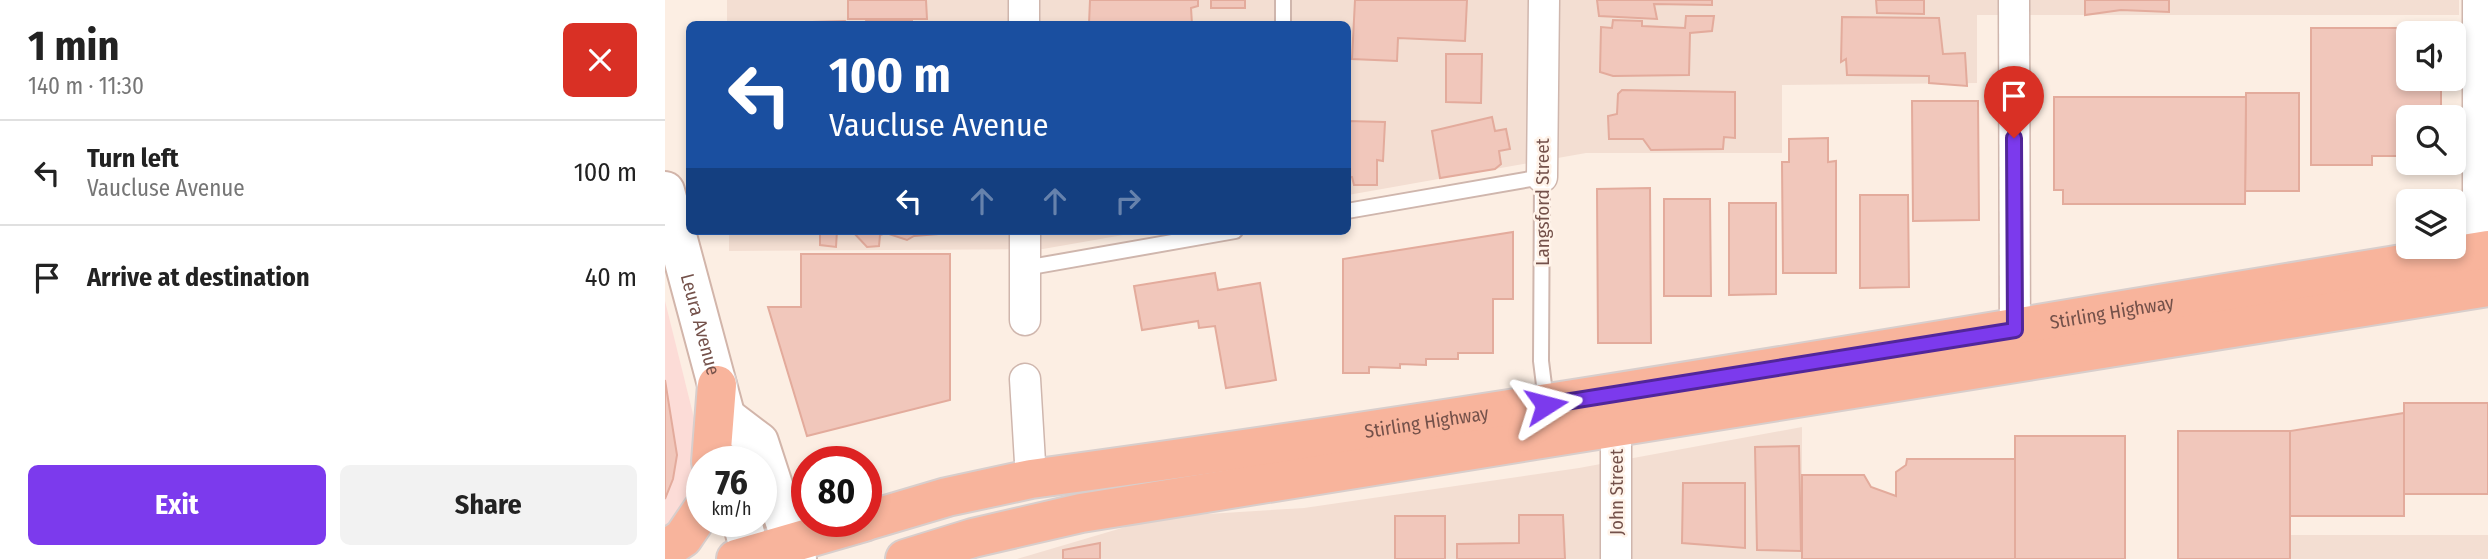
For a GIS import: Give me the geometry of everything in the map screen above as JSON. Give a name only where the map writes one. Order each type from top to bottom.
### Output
[{"type":"highway","name":"Stirling Highway","points":[[905,559],[975,543],[1081,513],[1616,425],[2015,347],[2485,269]]},
{"type":"highway","name":"Stirling Highway","points":[[882,516],[947,497],[1031,479],[1546,405],[2015,347]]},
{"type":"highway","points":[[714,446],[721,401]]},
{"type":"highway","points":[[665,550],[686,534]]},
{"type":"highway","name":"Stirling Highway","points":[[745,548],[795,551],[828,537]]},
{"type":"main road","name":"Leura Avenue","points":[[665,191],[721,401],[725,446]]},
{"type":"main road","points":[[721,401],[759,442],[795,551]]},
{"type":"street","points":[[1024,0],[1024,21]]},
{"type":"street","name":"Langsford Street","points":[[1542,177],[1544,0]]},
{"type":"street","points":[[2014,0],[2015,347]]},
{"type":"street","points":[[2478,0],[2485,269]]},
{"type":"street","points":[[1025,235],[1025,320]]},
{"type":"street","points":[[1025,379],[1031,479]]},
{"type":"street","name":"John Street","points":[[1616,425],[1616,559]]},
{"type":"lane","points":[[1283,0],[1283,21]]},
{"type":"lane","points":[[1351,210],[1542,177]]},
{"type":"lane","name":"Langsford Street","points":[[1542,177],[1541,362],[1546,405]]},
{"type":"lane","points":[[1025,268],[1212,235]]},
{"type":"shaded area","points":[[727,0],[2459,0],[2459,15],[1977,15],[1977,83],[1782,85],[1782,153],[1586,153],[1351,194],[1351,21],[727,21]]},
{"type":"shaded area","points":[[729,235],[1123,235],[1043,249],[729,251]]},
{"type":"shaded area","points":[[665,301],[697,430],[698,446],[686,446],[686,512],[665,542]]},
{"type":"shaded area","points":[[1802,427],[1802,559],[1017,559],[1159,517],[1304,508],[1579,468]]},
{"type":"shaded area","points":[[2290,535],[2488,535],[2488,559],[2290,559]]},
{"type":"building","points":[[848,0],[926,0],[927,19],[848,19]]},
{"type":"building","points":[[1090,0],[1198,0],[1198,6],[1191,8],[1192,21],[1089,21]]},
{"type":"building","points":[[1211,0],[1245,0],[1245,8],[1211,8]]},
{"type":"building","points":[[1355,0],[1467,0],[1465,41],[1398,38],[1397,61],[1352,59]]},
{"type":"building","points":[[1597,0],[1712,0],[1712,5],[1654,4],[1657,19],[1599,16]]},
{"type":"building","points":[[1876,0],[1924,0],[1924,14],[1877,13]]},
{"type":"building","points":[[2085,0],[2169,0],[2169,12],[2121,10],[2085,15]]},
{"type":"building","points":[[1686,16],[1714,16],[1712,31],[1690,33],[1689,75],[1613,76],[1600,72],[1601,27],[1612,28],[1613,20],[1642,21],[1642,26],[1685,28]]},
{"type":"building","points":[[1842,17],[1939,18],[1943,54],[1965,53],[1967,86],[1929,83],[1929,76],[1847,75],[1846,59],[1841,62]]},
{"type":"building","points":[[2311,28],[2396,28],[2396,91],[2441,91],[2441,105],[2396,105],[2396,156],[2372,156],[2372,165],[2311,165]]},
{"type":"building","points":[[1446,54],[1482,54],[1481,103],[1446,102]]},
{"type":"building","points":[[1622,90],[1735,92],[1735,138],[1724,137],[1723,149],[1651,150],[1643,139],[1609,139],[1608,116],[1617,114],[1618,94]]},
{"type":"building","points":[[2246,93],[2299,93],[2299,191],[2245,191]]},
{"type":"building","points":[[2054,97],[2246,97],[2245,204],[2063,204],[2063,190],[2054,190]]},
{"type":"building","points":[[1912,101],[1978,101],[1979,220],[1913,221]]},
{"type":"building","points":[[1492,117],[1495,131],[1506,129],[1510,149],[1499,151],[1501,164],[1495,169],[1440,178],[1432,131]]},
{"type":"building","points":[[1351,121],[1385,122],[1383,161],[1377,160],[1377,185],[1354,185]]},
{"type":"building","points":[[1828,138],[1828,162],[1836,161],[1836,273],[1783,273],[1782,162],[1789,162],[1789,139]]},
{"type":"building","points":[[1650,188],[1651,343],[1598,343],[1597,189]]},
{"type":"building","points":[[1860,195],[1908,195],[1909,287],[1860,288]]},
{"type":"building","points":[[1664,199],[1710,199],[1711,296],[1664,296]]},
{"type":"building","points":[[1729,203],[1776,203],[1776,294],[1729,295]]},
{"type":"building","points":[[1513,232],[1513,299],[1493,299],[1493,353],[1458,353],[1458,359],[1426,359],[1426,365],[1400,364],[1400,368],[1369,367],[1369,373],[1343,373],[1343,259]]},
{"type":"building","points":[[820,235],[837,235],[836,247],[820,245]]},
{"type":"building","points":[[856,235],[880,235],[879,246],[867,247]]},
{"type":"building","points":[[892,235],[926,235],[914,236],[907,240]]},
{"type":"building","points":[[801,254],[950,254],[950,400],[807,436],[768,307],[801,307]]},
{"type":"building","points":[[1215,273],[1218,290],[1260,283],[1276,380],[1226,388],[1215,326],[1199,328],[1198,321],[1142,330],[1134,286]]},
{"type":"building","points":[[665,380],[677,455],[673,479],[665,499]]},
{"type":"building","points":[[2404,403],[2488,403],[2488,494],[2404,494]]},
{"type":"building","points":[[2404,413],[2404,516],[2290,516],[2290,431]]},
{"type":"building","points":[[2178,431],[2290,431],[2290,559],[2178,559]]},
{"type":"building","points":[[2015,436],[2125,436],[2125,559],[2015,559]]},
{"type":"building","points":[[1799,446],[1801,551],[1757,550],[1755,447]]},
{"type":"building","points":[[1907,459],[2015,459],[2015,559],[1802,559],[1802,475],[1864,475],[1871,487],[1896,496],[1896,472],[1906,465]]},
{"type":"building","points":[[1683,483],[1745,483],[1745,548],[1682,543]]},
{"type":"building","points":[[1519,515],[1563,515],[1565,559],[1457,559],[1457,544],[1519,543]]},
{"type":"building","points":[[1395,516],[1445,516],[1445,559],[1395,559]]},
{"type":"building","points":[[1100,543],[1100,559],[1063,559],[1063,550]]},
{"type":"route","points":[[1546,405],[2015,330],[2014,138]]}]
